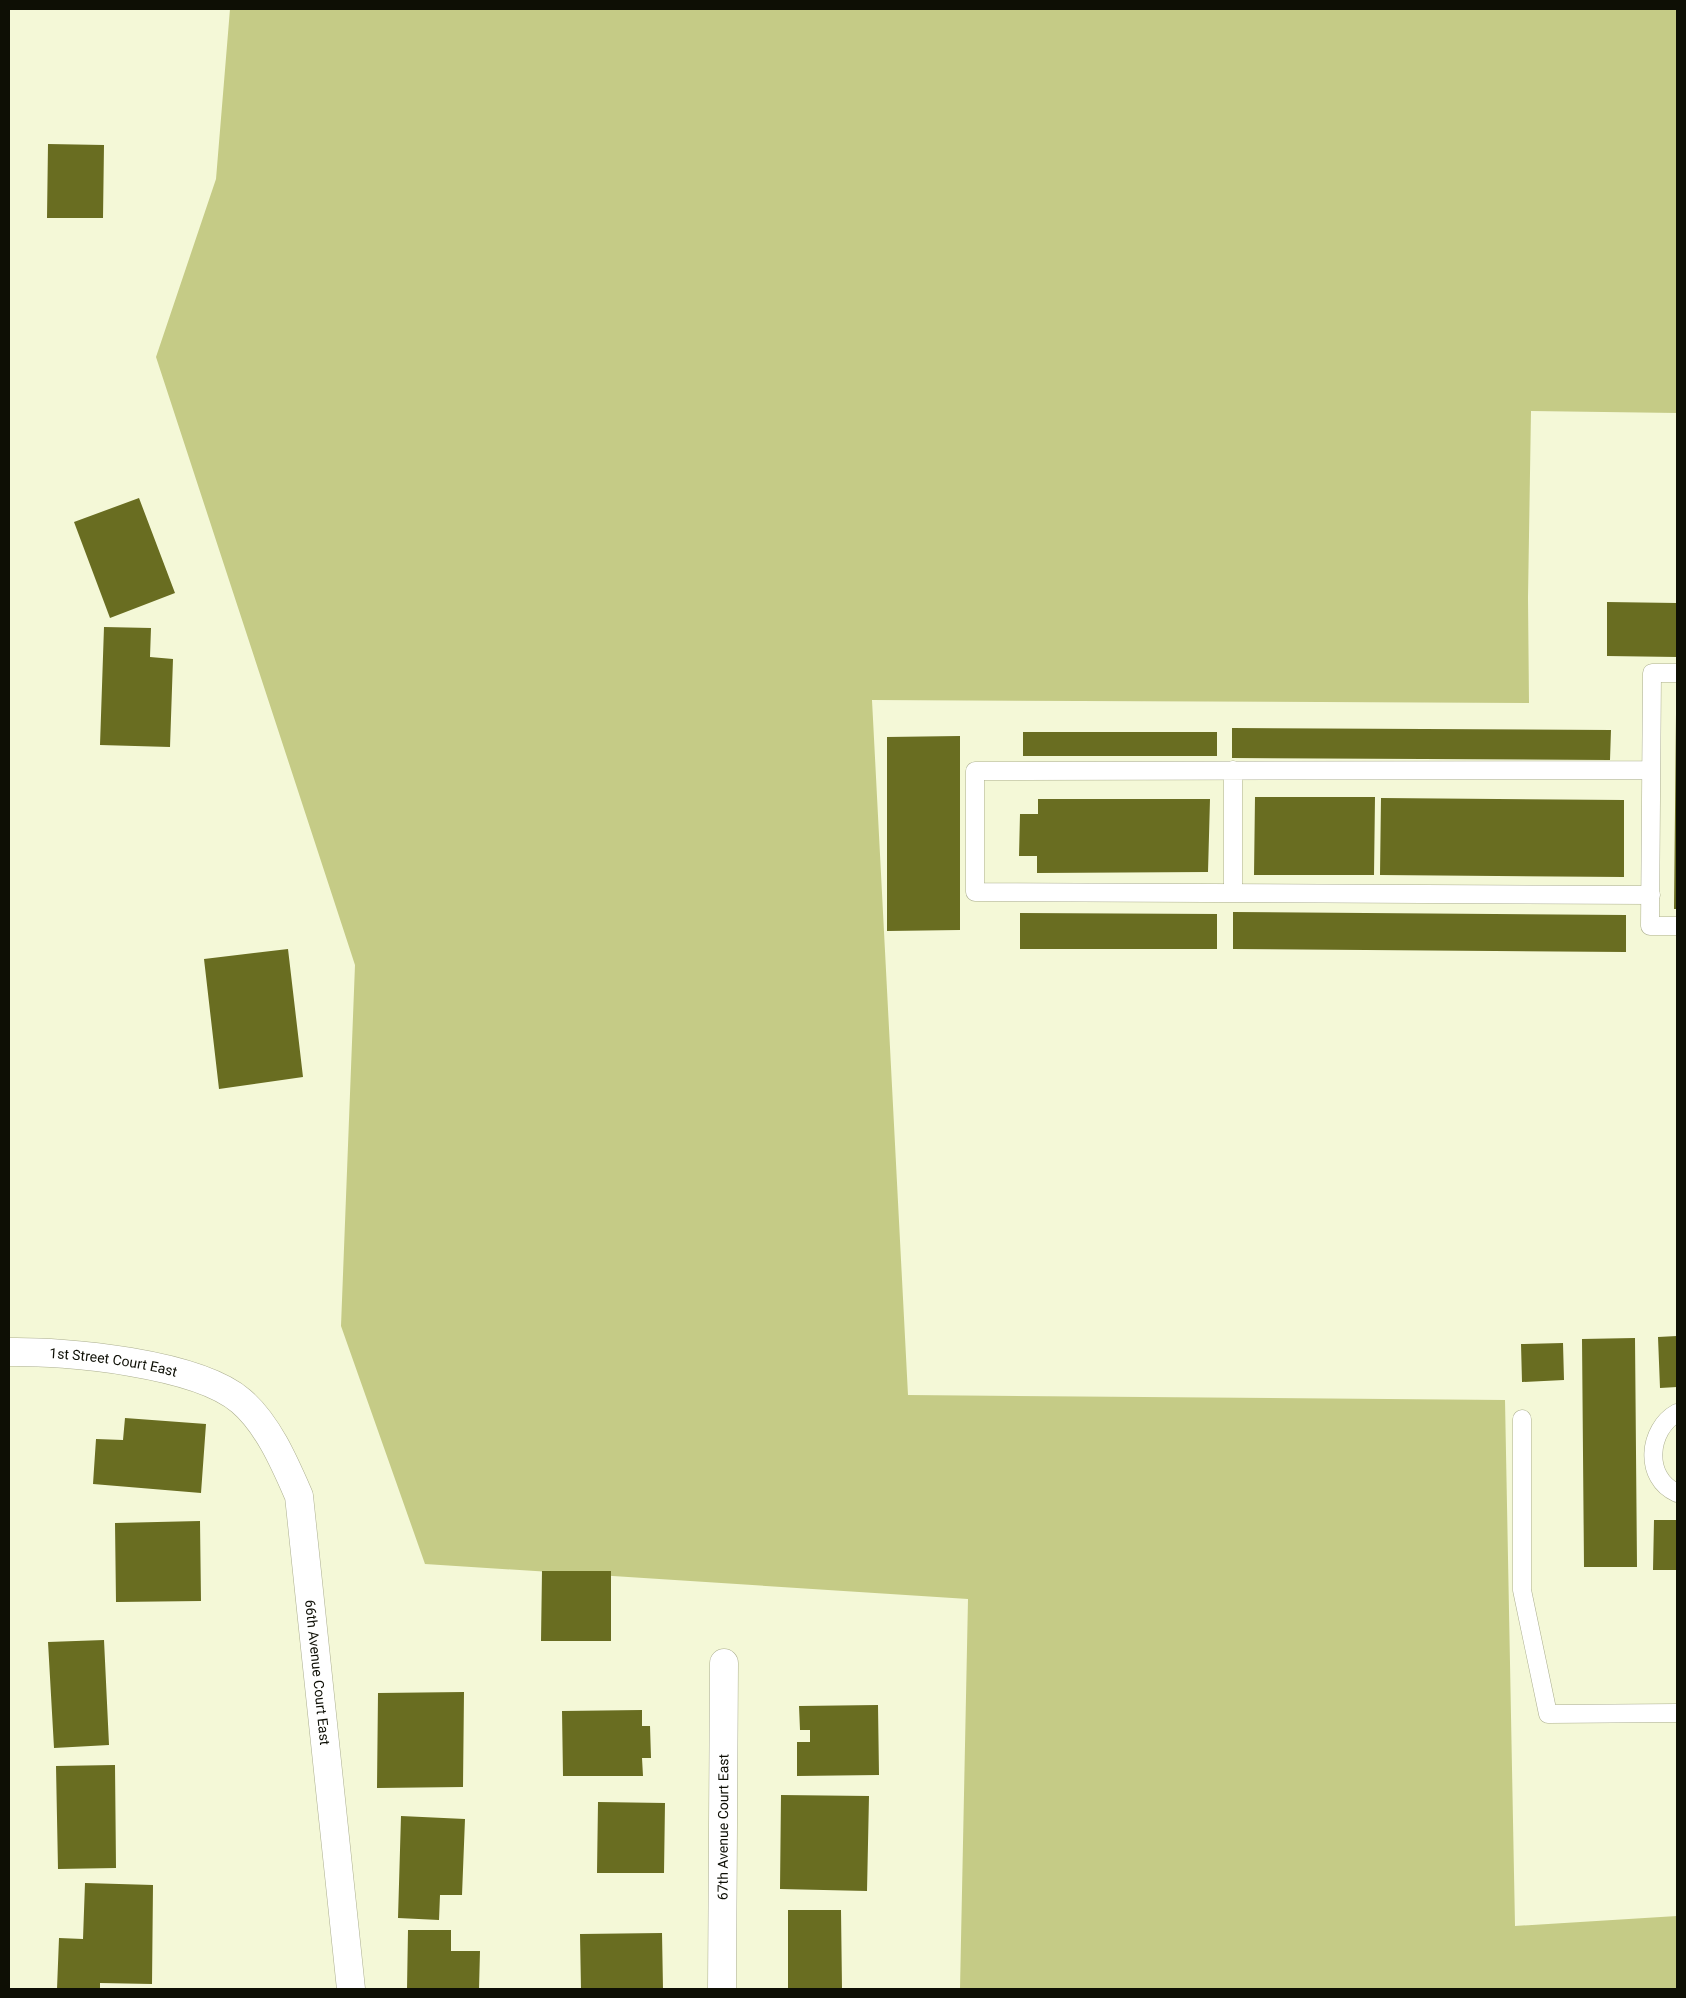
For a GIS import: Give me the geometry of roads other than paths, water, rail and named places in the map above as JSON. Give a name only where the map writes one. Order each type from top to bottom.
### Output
[{"type":"street","name":"1st Street Court East","points":[[9,1352],[114,1358],[184,1374],[216,1386]]},
{"type":"street","name":"66th Avenue Court East","points":[[216,1386],[241,1401],[263,1427],[282,1457],[299,1496],[350,1989]]},
{"type":"street","name":"67th Avenue Court East","points":[[722,1989],[724,1663]]},
{"type":"lane","points":[[1677,672],[1652,673],[1650,926],[1677,926]]},
{"type":"lane","points":[[1234,770],[1234,894]]},
{"type":"lane","points":[[1651,895],[976,892],[976,771],[1652,770]]},
{"type":"lane","points":[[1677,1413],[1660,1427],[1654,1440],[1653,1455],[1656,1470],[1663,1482],[1677,1493]]},
{"type":"lane","points":[[1522,1419],[1522,1590],[1548,1714],[1677,1712]]}]
